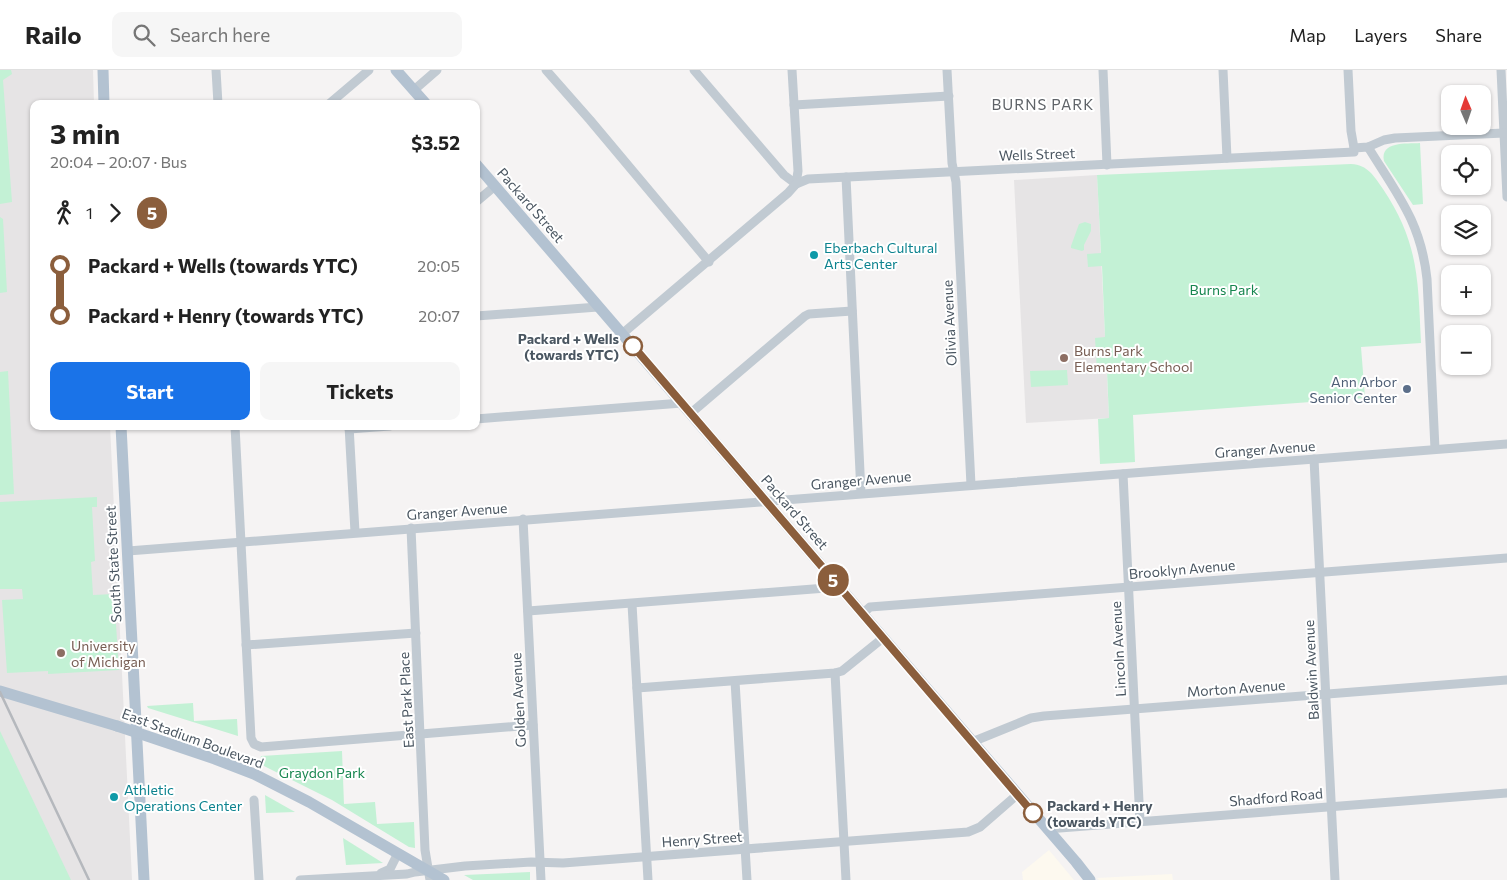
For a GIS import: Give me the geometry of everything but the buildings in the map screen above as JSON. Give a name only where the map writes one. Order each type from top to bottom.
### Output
[{"type":"main road","points":[[103,70],[104,100]]},
{"type":"main road","points":[[396,70],[423,100]]},
{"type":"main road","name":"Packard Street","points":[[480,169],[1090,880]]},
{"type":"main road","name":"South State Street","points":[[121,430],[144,880]]},
{"type":"main road","name":"East Stadium Boulevard","points":[[0,691],[158,739],[254,774],[309,802],[398,853],[430,875],[444,880]]},
{"type":"street","points":[[216,70],[218,100]]},
{"type":"street","points":[[334,100],[368,70]]},
{"type":"street","points":[[414,90],[437,70]]},
{"type":"street","points":[[546,70],[709,262]]},
{"type":"street","points":[[694,70],[784,175],[796,184],[798,171],[792,70]]},
{"type":"street","name":"Olivia Avenue","points":[[947,70],[952,163],[956,182],[971,485]]},
{"type":"street","points":[[1102,70],[1107,164]]},
{"type":"street","points":[[1223,70],[1227,158]]},
{"type":"street","points":[[1348,70],[1351,130],[1354,148]]},
{"type":"street","points":[[1501,70],[1507,197]]},
{"type":"street","points":[[794,105],[949,96]]},
{"type":"street","name":"Wells Street","points":[[622,334],[709,262],[796,184],[808,178],[1354,152],[1354,148],[1368,147],[1384,140],[1395,138],[1504,133]]},
{"type":"street","points":[[1368,147],[1408,211],[1417,230],[1424,254],[1427,278],[1435,450]]},
{"type":"street","points":[[846,177],[861,493]]},
{"type":"street","points":[[480,199],[495,186]]},
{"type":"street","points":[[480,316],[598,306]]},
{"type":"street","points":[[691,413],[805,316],[809,314],[852,311]]},
{"type":"street","points":[[480,420],[682,403]]},
{"type":"street","points":[[235,430],[251,738],[254,744],[261,747],[533,725]]},
{"type":"street","points":[[349,430],[355,532]]},
{"type":"street","name":"Granger Avenue","points":[[128,551],[1507,444]]},
{"type":"street","name":"Baldwin Avenue","points":[[1314,459],[1335,880]]},
{"type":"street","name":"Lincoln Avenue","points":[[1123,474],[1140,822]]},
{"type":"street","name":"Golden Avenue","points":[[523,519],[541,880]]},
{"type":"street","name":"East Park Place","points":[[411,528],[425,850],[430,875]]},
{"type":"street","name":"Brooklyn Avenue","points":[[862,614],[870,607],[1507,558]]},
{"type":"street","points":[[528,611],[839,587]]},
{"type":"street","points":[[632,604],[648,880]]},
{"type":"street","points":[[246,645],[416,633]]},
{"type":"street","points":[[637,688],[835,673],[842,671],[883,638]]},
{"type":"street","points":[[835,673],[846,880]]},
{"type":"street","name":"Morton Avenue","points":[[972,742],[1031,718],[1044,716],[1507,680]]},
{"type":"street","points":[[735,681],[747,880]]},
{"type":"street","name":"Shadford Road","points":[[1047,829],[1507,793]]},
{"type":"street","name":"Henry Street","points":[[300,880],[376,875],[430,875],[465,866],[531,862],[557,864],[974,831],[1017,794]]},
{"type":"street","points":[[254,800],[259,880]]},
{"type":"street","points":[[376,875],[390,869],[398,853]]},
{"type":"shaded area","name":"University of Michigan","points":[[0,70],[93,70],[94,100],[30,100],[30,430],[110,430],[132,880],[0,880]]},
{"type":"shaded area","name":"Burns Park Elementary School","points":[[1097,175],[1109,418],[1026,423],[1014,180]]},
{"type":"shaded area","points":[[1049,850],[1074,880],[1023,880],[1022,872]]},
{"type":"shaded area","points":[[1172,874],[1173,880],[1099,880],[1097,878]]},
{"type":"green space","points":[[0,70],[11,70],[12,74],[3,80],[12,202],[0,204]]},
{"type":"green space","points":[[1420,143],[1423,204],[1413,205],[1384,161],[1384,155],[1386,150],[1395,145]]},
{"type":"green space","name":"Burns Park","points":[[1351,164],[1362,166],[1373,176],[1383,189],[1404,227],[1410,245],[1417,281],[1421,343],[1361,347],[1365,398],[1133,415],[1135,462],[1100,464],[1098,419],[1109,418],[1107,372],[1097,372],[1095,338],[1105,337],[1102,266],[1088,267],[1087,254],[1101,253],[1097,175]]},
{"type":"green space","points":[[0,217],[3,219],[7,292],[0,293]]},
{"type":"green space","points":[[1085,222],[1091,224],[1091,231],[1084,245],[1084,250],[1071,248],[1079,224]]},
{"type":"green space","points":[[1067,370],[1068,385],[1031,387],[1030,371]]},
{"type":"green space","points":[[8,371],[14,494],[0,495],[0,372]]},
{"type":"green space","points":[[97,497],[97,507],[92,507],[95,561],[91,562],[93,595],[114,594],[119,670],[48,674],[48,671],[7,673],[2,600],[23,599],[22,589],[0,589],[0,502]]},
{"type":"green space","points":[[193,703],[194,721],[237,719],[238,736],[148,708],[147,706]]},
{"type":"green space","points":[[0,731],[71,880],[0,880]]},
{"type":"green space","name":"Graydon Park","points":[[342,751],[344,804],[375,802],[377,824],[414,822],[415,848],[409,847],[332,800],[260,764],[261,756]]},
{"type":"green space","name":"Graydon Park","points":[[265,795],[295,812],[266,813]]},
{"type":"green space","points":[[343,838],[383,863],[346,865]]},
{"type":"green space","points":[[530,872],[530,880],[473,880],[464,875]]},
{"type":"railway","points":[[0,692],[89,880]]},
{"type":"bus line","name":"5","points":[[633,346],[1033,813]]},
{"type":"place","name":"Eberbach Cultural Arts Center","points":[[814,255]]},
{"type":"place","name":"Packard + Wells (towards YTC)","points":[[633,346]]},
{"type":"place","name":"Burns Park Elementary School","points":[[1064,358]]},
{"type":"place","name":"Ann Arbor Senior Center","points":[[1407,389]]},
{"type":"place","name":"University of Michigan","points":[[61,653]]},
{"type":"place","name":"Athletic Operations Center","points":[[114,797]]},
{"type":"place","name":"Packard + Henry (towards YTC)","points":[[1033,813]]},
{"type":"district","name":"BURNS PARK","points":[[1043,104]]}]
